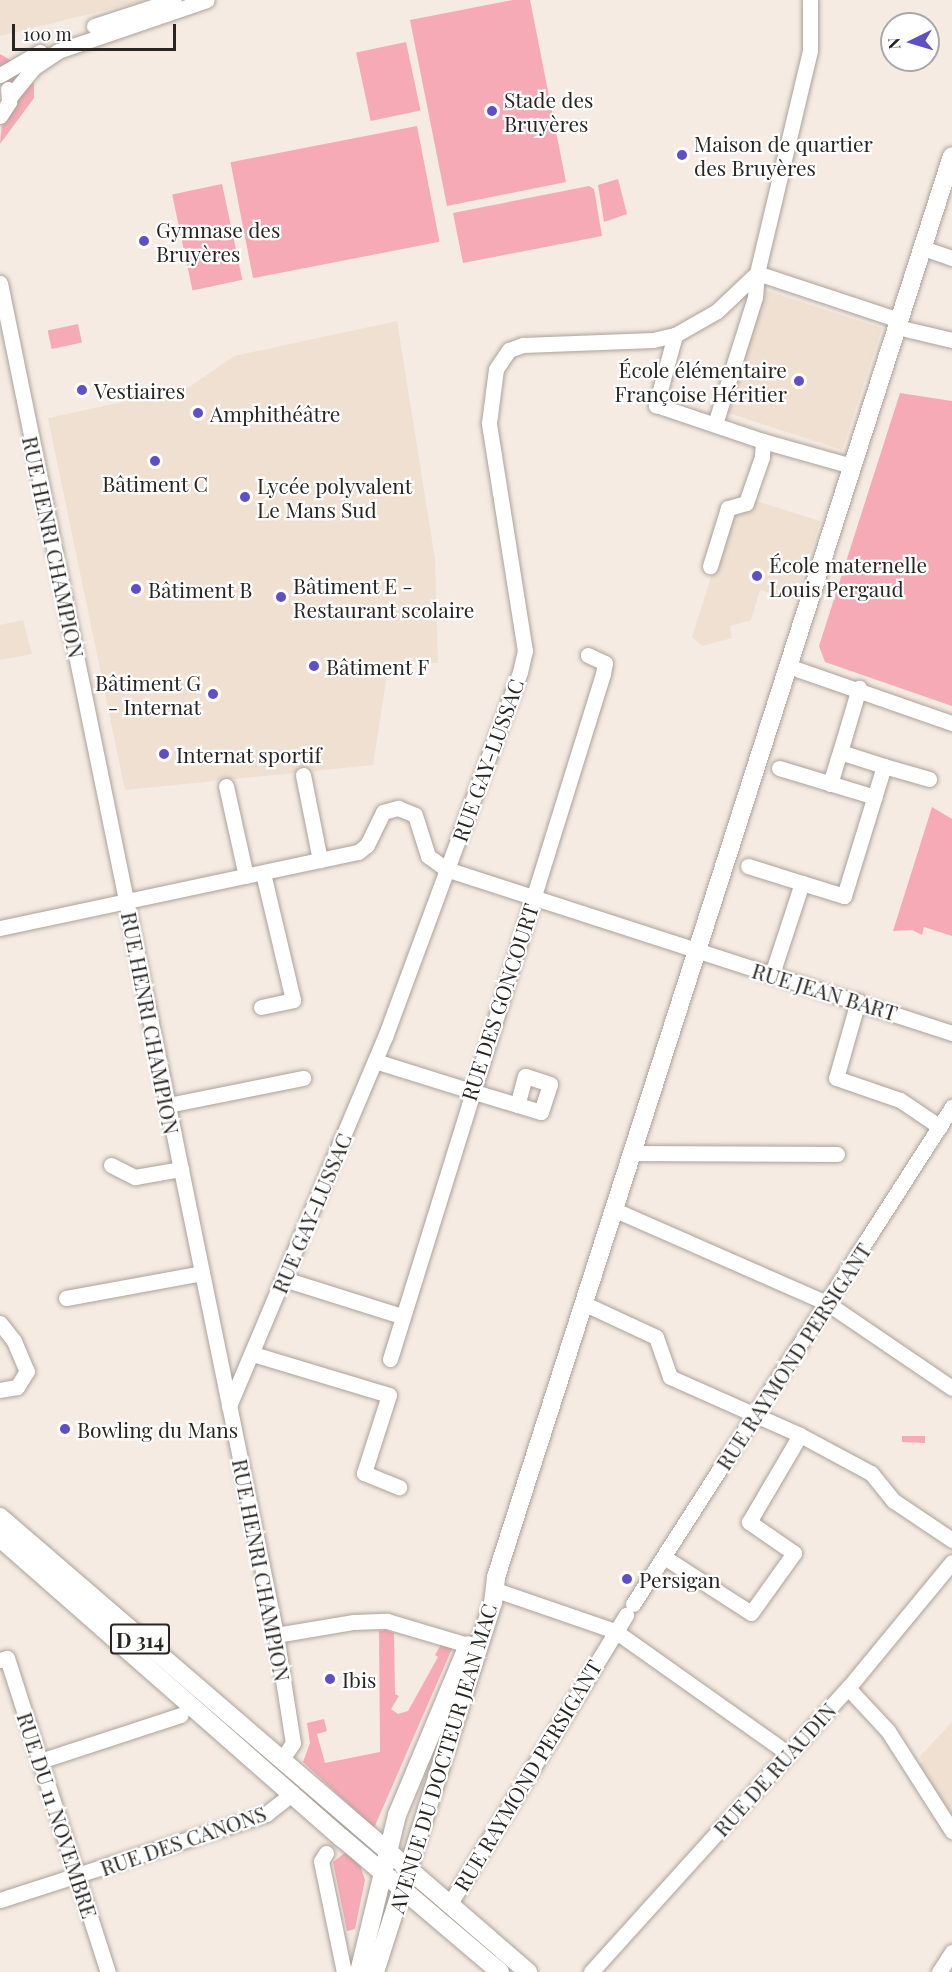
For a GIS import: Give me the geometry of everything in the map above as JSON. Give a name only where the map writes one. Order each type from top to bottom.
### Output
[{"type":"main road","points":[[493,1589],[952,156]]},
{"type":"main road","name":"D 314","points":[[0,1518],[528,1972]]},
{"type":"main road","name":"D 314","points":[[0,1538],[391,1881],[500,1972]]},
{"type":"main road","name":"AVENUE DU DOCTEUR JEAN MAC","points":[[377,1968],[395,1858],[438,1719],[483,1602],[493,1589]]},
{"type":"main road","name":"AVENUE DU DOCTEUR JEAN MAC","points":[[395,1858],[493,1603],[493,1589]]},
{"type":"main road","points":[[391,1881],[394,1875],[395,1858]]},
{"type":"main road","name":"AVENUE DU DOCTEUR JEAN MAC","points":[[359,1972],[391,1881]]},
{"type":"street","points":[[9,98],[0,77],[76,32],[174,0]]},
{"type":"street","points":[[0,116],[9,98],[33,68],[58,51],[207,0]]},
{"type":"street","points":[[715,424],[756,297],[757,273],[810,51],[810,0]]},
{"type":"street","points":[[922,248],[952,258]]},
{"type":"street","points":[[757,273],[952,340]]},
{"type":"street","name":"RUE GAY-LUSSAC","points":[[229,1406],[253,1354],[375,1061],[525,651],[489,423],[496,369],[509,350],[523,345],[653,340],[675,335],[717,311],[757,273]]},
{"type":"street","name":"RUE HENRI CHAMPION","points":[[0,283],[276,1635],[293,1743],[281,1760]]},
{"type":"street","points":[[675,335],[656,405],[763,441],[852,466]]},
{"type":"street","points":[[710,566],[728,508],[746,503],[762,457],[763,441]]},
{"type":"street","name":"RUE DES GONCOURT","points":[[390,1359],[401,1316],[603,674],[604,663],[588,655]]},
{"type":"street","points":[[788,666],[859,688],[952,723]]},
{"type":"street","points":[[830,784],[859,688]]},
{"type":"street","points":[[840,752],[929,779]]},
{"type":"street","points":[[748,866],[844,896],[884,766]]},
{"type":"street","points":[[779,768],[874,797]]},
{"type":"street","points":[[303,775],[320,860]]},
{"type":"street","points":[[226,786],[246,876]]},
{"type":"street","points":[[0,928],[358,852],[367,845],[383,812],[398,808],[415,815],[428,856],[446,869]]},
{"type":"street","name":"RUE JEAN BART","points":[[446,869],[952,1033]]},
{"type":"street","points":[[261,1007],[293,1000],[263,873]]},
{"type":"street","points":[[772,974],[802,883]]},
{"type":"street","points":[[858,1001],[836,1078],[900,1100],[939,1127]]},
{"type":"street","points":[[375,1061],[516,1105]]},
{"type":"street","points":[[168,1106],[303,1078]]},
{"type":"street","name":"RUE RAYMOND PERSIGANT","points":[[449,1905],[615,1631],[952,1107]]},
{"type":"street","points":[[634,1153],[837,1154]]},
{"type":"street","points":[[111,1165],[135,1177],[181,1169]]},
{"type":"street","points":[[615,1210],[827,1303],[952,1388]]},
{"type":"street","points":[[66,1298],[202,1273]]},
{"type":"street","points":[[284,1279],[401,1316]]},
{"type":"street","points":[[585,1304],[656,1337],[670,1377],[800,1435],[871,1473],[894,1501],[952,1540]]},
{"type":"street","points":[[0,1323],[14,1341],[27,1371],[16,1386],[0,1390]]},
{"type":"street","points":[[253,1354],[389,1395],[364,1473],[399,1487]]},
{"type":"street","points":[[664,1557],[751,1612],[794,1553],[749,1522],[800,1435]]},
{"type":"street","name":"RUE DE RUAUDIN","points":[[591,1972],[848,1688],[952,1562]]},
{"type":"street","points":[[493,1589],[615,1631],[789,1754]]},
{"type":"street","points":[[276,1635],[354,1622],[387,1621],[468,1645]]},
{"type":"street","name":"RUE DU 11 NOVEMBRE","points":[[4,1659],[40,1761],[108,1972]]},
{"type":"street","points":[[848,1688],[888,1731],[952,1831]]},
{"type":"street","points":[[40,1761],[181,1715]]},
{"type":"street","name":"RUE DES CANONS","points":[[0,1900],[266,1814],[293,1793]]},
{"type":"street","points":[[326,1853],[321,1861],[344,1972]]},
{"type":"street","points":[[939,1972],[952,1952]]},
{"type":"shaded area","points":[[0,0],[147,0],[0,36]]},
{"type":"shaded area","points":[[513,0],[530,0],[566,182],[447,206],[410,20]]},
{"type":"shaded area","points":[[406,42],[421,110],[371,121],[356,53]]},
{"type":"shaded area","points":[[0,54],[12,61],[23,79],[31,78],[34,84],[34,98],[0,144],[6,84],[0,78]]},
{"type":"shaded area","points":[[417,126],[440,242],[253,278],[230,162]]},
{"type":"shaded area","points":[[618,179],[627,214],[604,222],[598,185]]},
{"type":"shaded area","points":[[222,184],[242,280],[192,290],[172,195]]},
{"type":"shaded area","points":[[589,186],[594,189],[602,236],[463,263],[453,213]]},
{"type":"shaded area","name":"École élémentaire Françoise Héritier","points":[[761,289],[882,328],[842,450],[721,411]]},
{"type":"shaded area","name":"Lycée polyvalent Le Mans Sud","points":[[397,321],[435,559],[438,663],[389,662],[373,765],[125,790],[48,418],[188,388],[234,356]]},
{"type":"shaded area","points":[[78,324],[82,343],[52,349],[48,330]]},
{"type":"shaded area","points":[[900,393],[952,401],[952,706],[825,662],[819,646]]},
{"type":"shaded area","name":"École maternelle Louis Pergaud","points":[[753,500],[820,521],[796,600],[760,590],[751,620],[730,626],[732,638],[702,646],[692,637],[732,511],[738,508],[749,511]]},
{"type":"shaded area","points":[[23,620],[32,654],[0,660],[0,625]]},
{"type":"shaded area","points":[[932,807],[952,819],[952,936],[924,927],[922,935],[912,930],[893,931]]},
{"type":"shaded area","points":[[902,1436],[925,1436],[925,1443],[902,1442]]},
{"type":"shaded area","points":[[386,1630],[394,1633],[395,1694],[399,1696],[391,1709],[398,1714],[408,1711],[438,1657],[435,1655],[443,1641],[454,1644],[374,1828],[303,1762],[310,1743],[307,1723],[324,1719],[327,1731],[317,1734],[325,1763],[380,1752],[379,1631]]},
{"type":"shaded area","points":[[952,1722],[952,1818],[918,1764],[923,1762],[920,1756]]},
{"type":"shaded area","points":[[346,1852],[360,1865],[365,1880],[355,1929],[347,1931],[333,1862]]},
{"type":"place","name":"Stade des Bruyères","points":[[492,111]]},
{"type":"place","name":"Maison de quartier des Bruyères","points":[[682,155]]},
{"type":"place","name":"Gymnase des Bruyères","points":[[144,241]]},
{"type":"place","name":"École élémentaire Françoise Héritier","points":[[799,381]]},
{"type":"place","name":"Vestiaires","points":[[82,390]]},
{"type":"place","name":"Amphithéâtre","points":[[198,413]]},
{"type":"place","name":"Bâtiment C","points":[[155,461]]},
{"type":"place","name":"Lycée polyvalent Le Mans Sud","points":[[245,497]]},
{"type":"place","name":"École maternelle Louis Pergaud","points":[[757,576]]},
{"type":"place","name":"Bâtiment B","points":[[136,589]]},
{"type":"place","name":"Bâtiment E - Restaurant scolaire","points":[[281,597]]},
{"type":"place","name":"Bâtiment F","points":[[314,666]]},
{"type":"place","name":"Bâtiment G - Internat","points":[[213,694]]},
{"type":"place","name":"Internat sportif","points":[[164,754]]},
{"type":"place","name":"Bowling du Mans","points":[[65,1429]]},
{"type":"place","name":"Persigan","points":[[627,1579]]},
{"type":"place","name":"Ibis","points":[[330,1679]]}]
